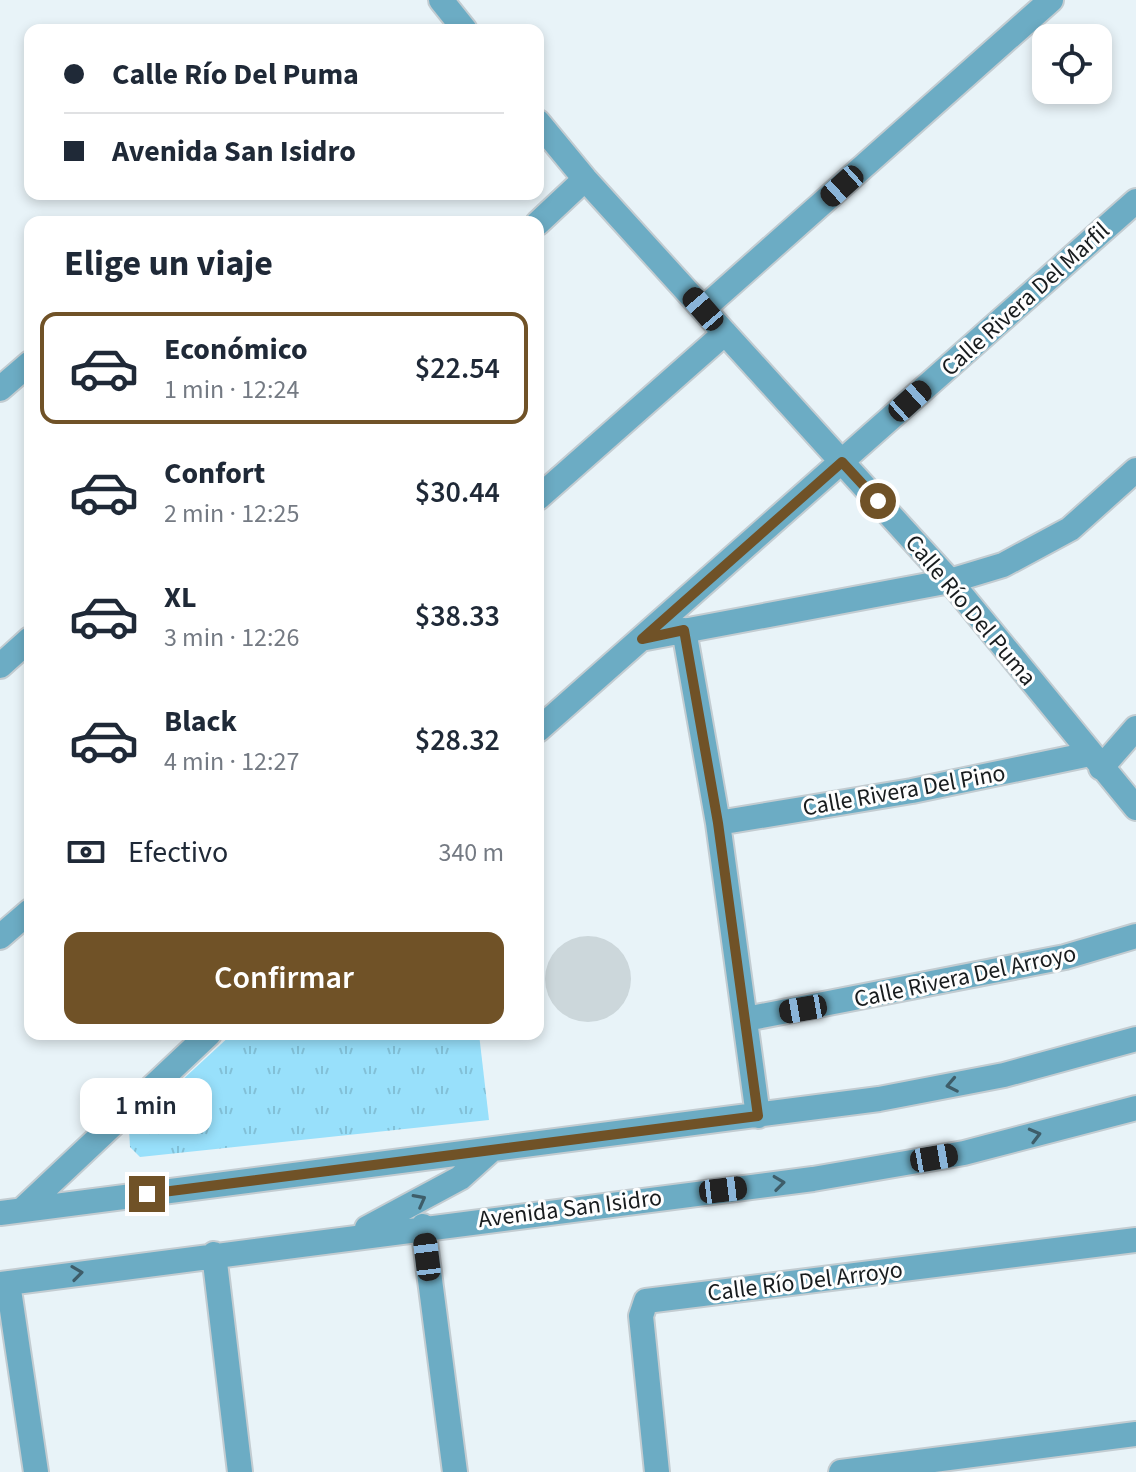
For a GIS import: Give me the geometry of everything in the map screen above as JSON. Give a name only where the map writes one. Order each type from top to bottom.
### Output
[{"type":"street","points":[[441,0],[460,24]]},
{"type":"street","points":[[703,309],[1051,0]]},
{"type":"street","name":"Calle Río Del Puma","points":[[544,129],[585,179],[950,581],[1136,808]]},
{"type":"street","points":[[544,217],[585,179]]},
{"type":"street","name":"Calle Rivera Del Marfil","points":[[544,725],[1136,201]]},
{"type":"street","points":[[544,493],[725,333]]},
{"type":"street","points":[[0,389],[24,368]]},
{"type":"street","points":[[642,639],[950,581],[1003,565],[1041,548],[1070,529],[1136,470]]},
{"type":"street","points":[[684,630],[718,823],[758,1116]]},
{"type":"street","points":[[0,666],[24,644]]},
{"type":"street","points":[[1095,761],[1136,728]]},
{"type":"street","name":"Calle Rivera Del Pino","points":[[718,823],[1095,761]]},
{"type":"street","points":[[0,937],[24,916]]},
{"type":"street","name":"Calle Rivera Del Arroyo","points":[[746,1019],[1065,957],[1136,936]]},
{"type":"street","points":[[12,1211],[489,1152],[879,1099],[1004,1075],[1136,1039]]},
{"type":"street","points":[[12,1211],[202,1040]]},
{"type":"street","name":"Avenida San Isidro","points":[[4,1283],[423,1226],[813,1179],[964,1153],[1136,1108]]},
{"type":"street","points":[[350,1236],[460,1178],[489,1152]]},
{"type":"street","points":[[423,1226],[455,1472]]},
{"type":"street","name":"Calle Río Del Arroyo","points":[[657,1472],[641,1316],[646,1301],[1136,1240]]},
{"type":"street","points":[[214,1254],[240,1472]]},
{"type":"street","points":[[4,1283],[36,1472]]},
{"type":"street","points":[[841,1472],[1136,1434]]},
{"type":"green space","points":[[225,1040],[480,1040],[489,1120],[140,1157],[130,1147],[129,1129]]},
{"type":"building","points":[[588,936],[604,940],[618,949],[627,963],[631,979],[627,995],[618,1009],[604,1018],[588,1022],[572,1018],[558,1009],[549,995],[545,979],[549,963],[558,949],[572,940]]},
{"type":"route","points":[[147,1194],[758,1116],[718,823],[684,630],[642,639],[842,462],[878,501]]}]
